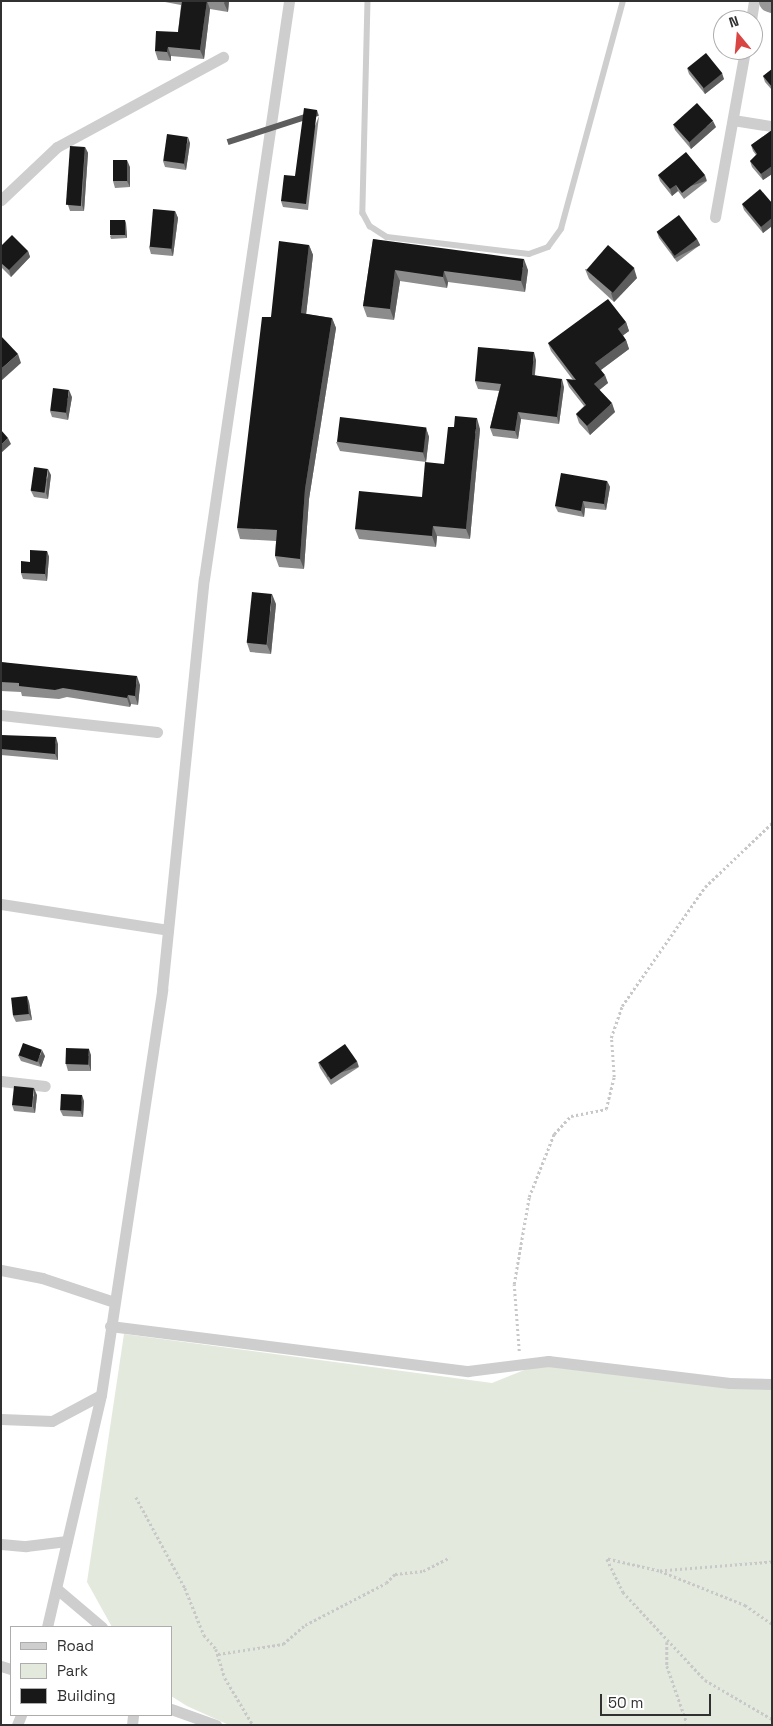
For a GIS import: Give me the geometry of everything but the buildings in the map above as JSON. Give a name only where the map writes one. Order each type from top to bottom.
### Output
[{"type":"street","points":[[47,1626],[101,1395],[162,990],[204,579],[289,1]]},
{"type":"street","points":[[1,200],[57,147],[223,57]]},
{"type":"street","points":[[715,217],[743,60]]},
{"type":"street","points":[[733,120],[772,126]]},
{"type":"street","points":[[1,715],[157,732]]},
{"type":"street","points":[[1,904],[168,930]]},
{"type":"street","points":[[1,1081],[45,1086]]},
{"type":"street","points":[[1,1270],[27,1273],[114,1302]]},
{"type":"street","points":[[110,1326],[468,1371],[497,1370],[520,1363],[548,1361],[730,1383],[772,1384]]},
{"type":"street","points":[[1,1419],[52,1422],[101,1395]]},
{"type":"street","points":[[1,1544],[26,1546],[67,1541]]},
{"type":"street","points":[[57,1589],[101,1626]]},
{"type":"street","points":[[172,1709],[216,1725]]},
{"type":"lane","points":[[368,1],[363,213],[370,226],[387,237],[529,254],[548,247],[562,229],[623,1]]},
{"type":"path","points":[[520,1363],[514,1284],[529,1197],[554,1134],[571,1116],[606,1109],[614,1077],[611,1038],[622,1006],[705,887],[772,823]]},
{"type":"path","points":[[136,1497],[185,1588],[204,1636],[218,1654],[225,1678],[253,1725]]},
{"type":"path","points":[[218,1654],[283,1644],[305,1626],[386,1583],[395,1574],[423,1570],[450,1557]]},
{"type":"path","points":[[772,1624],[745,1605],[659,1571],[607,1559],[623,1592],[667,1642],[705,1680],[772,1719]]},
{"type":"path","points":[[659,1571],[772,1562]]},
{"type":"path","points":[[667,1642],[667,1666],[688,1723]]},
{"type":"green space","points":[[124,1334],[492,1383],[537,1365],[772,1383],[772,1725],[229,1725],[187,1706],[172,1697],[172,1626],[111,1626],[87,1582]]}]
